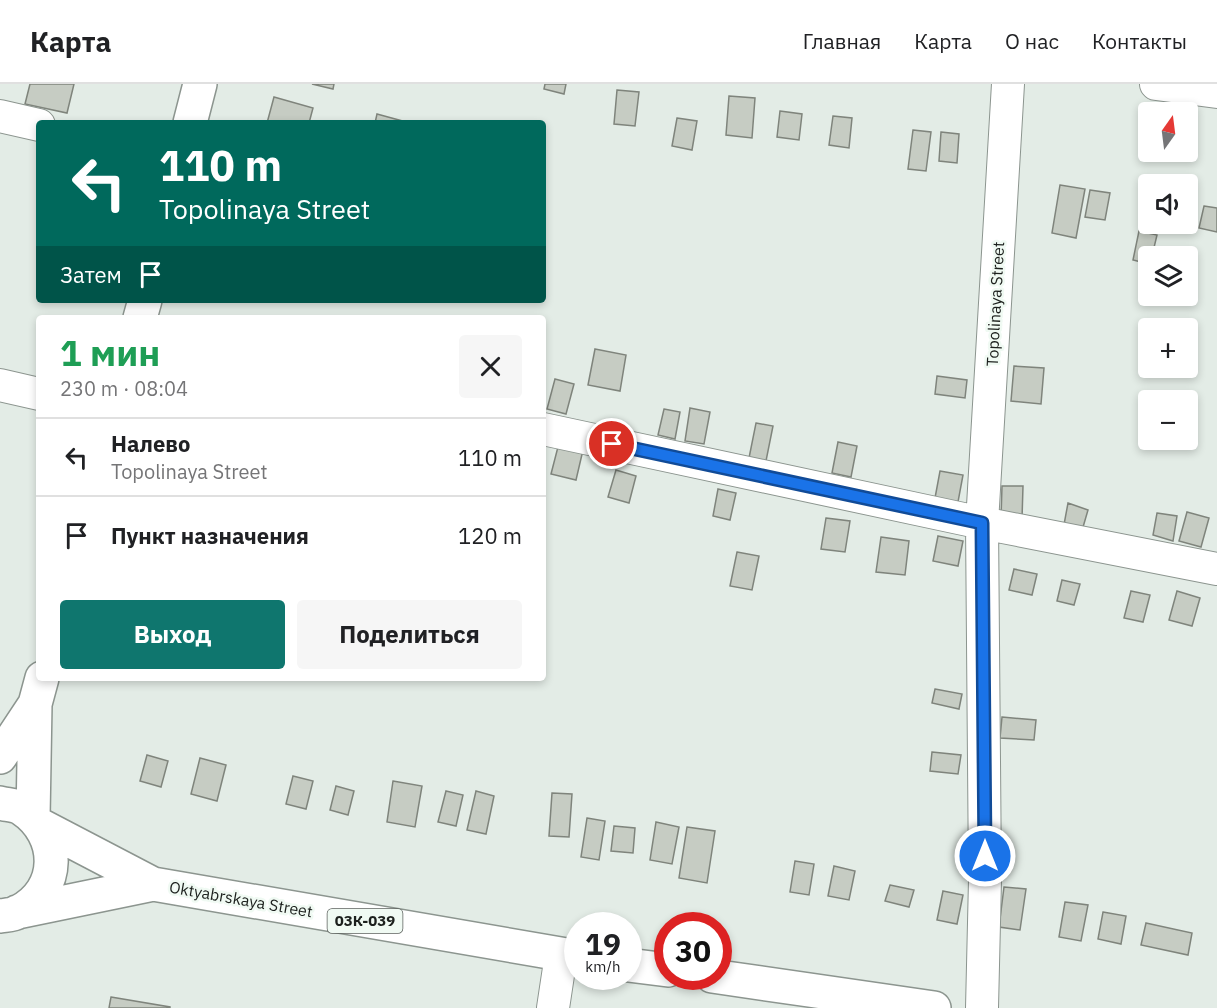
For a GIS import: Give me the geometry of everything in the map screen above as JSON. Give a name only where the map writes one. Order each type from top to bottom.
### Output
[{"type":"main road","points":[[191,120],[200,84]]},
{"type":"main road","points":[[0,757],[38,691]]},
{"type":"main road","points":[[6,918],[38,898],[50,875],[52,850],[37,822],[38,691]]},
{"type":"main road","name":"Oktyabrskaya Street","points":[[0,803],[21,808],[37,822],[153,884],[564,955]]},
{"type":"main road","name":"Oktyabrskaya Street","points":[[6,918],[153,884]]},
{"type":"main road","points":[[732,979],[934,1008]]},
{"type":"street","name":"Topolinaya Street","points":[[982,1008],[985,880],[982,523],[1008,84]]},
{"type":"street","points":[[1156,84],[1217,92]]},
{"type":"street","points":[[0,116],[36,124]]},
{"type":"street","points":[[0,385],[36,393]]},
{"type":"street","points":[[546,430],[982,523],[1217,568]]},
{"type":"street","points":[[554,1008],[564,973]]},
{"type":"building","points":[[30,84],[74,84],[67,113],[25,104]]},
{"type":"building","points":[[312,84],[334,84],[333,89]]},
{"type":"building","points":[[545,84],[566,84],[564,94],[544,89]]},
{"type":"building","points":[[617,90],[639,92],[635,126],[614,124]]},
{"type":"building","points":[[729,96],[755,98],[752,138],[726,135]]},
{"type":"building","points":[[274,97],[313,108],[310,120],[268,120]]},
{"type":"building","points":[[780,111],[802,114],[799,140],[777,137]]},
{"type":"building","points":[[377,114],[399,120],[376,120]]},
{"type":"building","points":[[833,116],[852,118],[849,148],[829,145]]},
{"type":"building","points":[[677,118],[697,121],[692,150],[672,146]]},
{"type":"building","points":[[913,130],[931,132],[926,171],[908,169]]},
{"type":"building","points":[[941,132],[959,134],[957,163],[939,161]]},
{"type":"building","points":[[1060,185],[1085,189],[1076,238],[1052,233]]},
{"type":"building","points":[[1090,190],[1110,193],[1105,220],[1085,217]]},
{"type":"building","points":[[1204,206],[1217,208],[1217,232],[1199,228]]},
{"type":"building","points":[[1138,234],[1157,235],[1154,246],[1138,246],[1138,261],[1133,260]]},
{"type":"building","points":[[595,349],[626,355],[620,391],[588,385]]},
{"type":"building","points":[[1014,366],[1044,368],[1041,404],[1011,401]]},
{"type":"building","points":[[937,376],[967,380],[965,398],[935,394]]},
{"type":"building","points":[[555,379],[574,384],[566,414],[547,409]]},
{"type":"building","points":[[690,408],[710,412],[704,444],[685,441]]},
{"type":"building","points":[[664,409],[680,412],[675,439],[658,435]]},
{"type":"building","points":[[756,423],[773,426],[766,461],[749,458]]},
{"type":"building","points":[[838,442],[857,446],[851,477],[832,473]]},
{"type":"building","points":[[559,443],[583,450],[576,480],[551,474]]},
{"type":"building","points":[[616,470],[636,476],[629,503],[608,497]]},
{"type":"building","points":[[940,471],[963,475],[958,502],[935,498]]},
{"type":"building","points":[[1002,486],[1023,486],[1022,519],[1001,518]]},
{"type":"building","points":[[718,489],[736,493],[730,520],[713,516]]},
{"type":"building","points":[[1068,503],[1088,510],[1081,534],[1063,530]]},
{"type":"building","points":[[1187,512],[1209,518],[1201,547],[1179,541]]},
{"type":"building","points":[[1157,513],[1177,516],[1173,541],[1153,535]]},
{"type":"building","points":[[826,518],[850,521],[845,552],[821,549]]},
{"type":"building","points":[[938,536],[963,541],[958,566],[933,561]]},
{"type":"building","points":[[881,537],[909,541],[905,575],[876,572]]},
{"type":"building","points":[[737,552],[759,556],[752,590],[730,586]]},
{"type":"building","points":[[1014,569],[1037,574],[1032,595],[1009,590]]},
{"type":"building","points":[[1062,580],[1080,584],[1074,605],[1057,601]]},
{"type":"building","points":[[1131,591],[1150,595],[1143,622],[1124,618]]},
{"type":"building","points":[[1177,591],[1200,598],[1192,626],[1169,620]]},
{"type":"building","points":[[935,689],[962,694],[959,709],[932,703]]},
{"type":"building","points":[[1002,717],[1036,720],[1034,740],[1000,738]]},
{"type":"building","points":[[932,752],[961,755],[958,774],[930,771]]},
{"type":"building","points":[[147,755],[168,761],[161,787],[140,781]]},
{"type":"building","points":[[200,758],[226,765],[217,801],[191,794]]},
{"type":"building","points":[[293,776],[313,781],[306,809],[286,804]]},
{"type":"building","points":[[393,781],[422,786],[415,827],[387,822]]},
{"type":"building","points":[[336,786],[354,791],[348,815],[330,810]]},
{"type":"building","points":[[446,791],[463,795],[456,826],[438,822]]},
{"type":"building","points":[[476,791],[494,796],[486,834],[467,830]]},
{"type":"building","points":[[552,793],[572,794],[569,837],[549,836]]},
{"type":"building","points":[[587,818],[605,821],[599,860],[581,857]]},
{"type":"building","points":[[656,822],[679,827],[672,864],[650,860]]},
{"type":"building","points":[[614,826],[635,828],[633,853],[611,851]]},
{"type":"building","points":[[687,827],[715,831],[707,883],[679,878]]},
{"type":"building","points":[[795,861],[814,864],[809,895],[790,892]]},
{"type":"building","points":[[834,866],[855,871],[849,900],[828,896]]},
{"type":"building","points":[[890,885],[914,890],[909,907],[885,901]]},
{"type":"building","points":[[1004,887],[1026,889],[1020,930],[999,927]]},
{"type":"building","points":[[943,891],[963,895],[957,924],[937,920]]},
{"type":"building","points":[[1065,902],[1088,905],[1081,941],[1059,937]]},
{"type":"building","points":[[1103,912],[1126,916],[1121,944],[1098,939]]},
{"type":"building","points":[[1146,923],[1192,933],[1188,955],[1141,945]]},
{"type":"building","points":[[111,997],[170,1007],[170,1008],[109,1008]]},
{"type":"route","points":[[612,444],[982,523],[985,856]]}]
